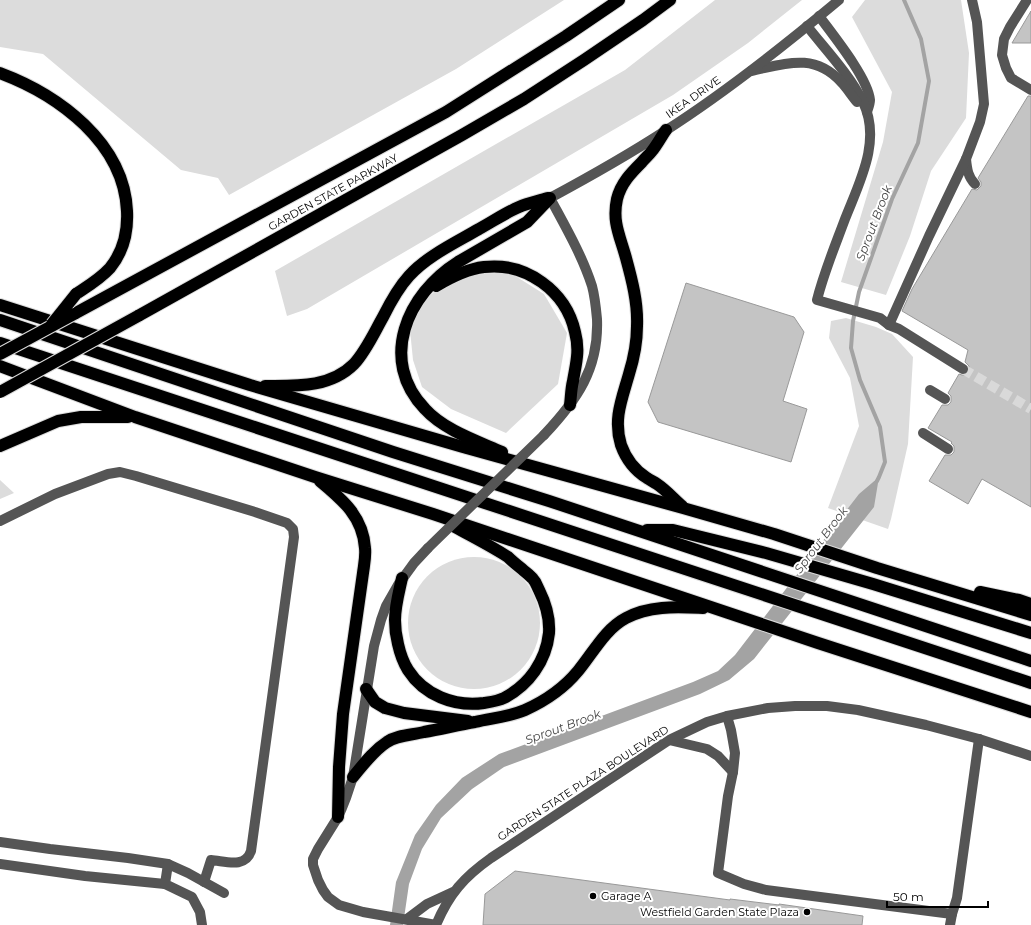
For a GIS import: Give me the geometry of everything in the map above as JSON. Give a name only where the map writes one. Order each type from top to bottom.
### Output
[{"type":"highway","name":"GARDEN STATE PARKWAY","points":[[0,354],[446,112],[566,36],[619,0]]},
{"type":"highway","name":"GARDEN STATE PARKWAY","points":[[0,392],[524,99],[643,20],[670,0]]},
{"type":"highway","points":[[0,73],[40,92],[57,102],[87,127],[107,151],[114,163],[125,192],[128,219],[126,233],[117,258],[110,268],[76,294],[48,328]]},
{"type":"highway","points":[[666,130],[652,152],[623,183],[619,191],[615,210],[616,227],[626,257],[634,291],[637,325],[637,341],[619,407],[618,426],[622,446],[632,465],[640,473],[657,484],[683,508]]},
{"type":"highway","points":[[540,469],[448,427],[425,410],[410,389],[403,365],[402,349],[404,330],[414,305],[421,294],[434,280],[447,269],[527,222],[550,198]]},
{"type":"highway","points":[[250,386],[303,386],[326,381],[336,377],[353,364],[360,356],[398,291],[415,270],[442,251],[520,206],[550,198]]},
{"type":"highway","points":[[421,294],[461,272],[484,267],[497,266],[520,271],[543,283],[553,291],[567,309],[575,332],[578,358],[573,380],[570,405]]},
{"type":"highway","points":[[0,305],[250,386],[774,534],[877,568],[1031,615]]},
{"type":"highway","points":[[0,320],[393,452],[854,601],[1031,661]]},
{"type":"highway","points":[[0,342],[1031,683]]},
{"type":"highway","points":[[0,366],[135,417],[1031,712]]},
{"type":"highway","points":[[0,446],[58,421],[81,417],[135,417]]},
{"type":"highway","points":[[315,477],[345,503],[357,518],[363,534],[365,550],[343,714],[339,767],[338,817]]},
{"type":"highway","points":[[402,578],[395,610],[396,636],[407,668],[415,679],[428,691],[442,698],[463,703],[476,704],[491,702],[504,698],[520,687],[538,666],[546,647],[549,620],[545,601],[533,579],[508,558],[433,514]]},
{"type":"highway","points":[[636,530],[673,530],[766,554],[873,584],[1031,633]]},
{"type":"highway","points":[[913,579],[1019,600],[1031,604]]},
{"type":"highway","points":[[353,777],[375,752],[388,741],[401,737],[503,717],[524,711],[543,701],[562,688],[577,672],[607,633],[615,625],[627,617],[647,610],[670,607],[722,610]]},
{"type":"highway","points":[[366,689],[375,702],[388,709],[404,713],[475,722]]},
{"type":"street","name":"IKEA DRIVE","points":[[550,198],[618,160],[708,102],[839,0]]},
{"type":"street","points":[[889,324],[966,159],[980,122],[984,104],[977,22],[972,0]]},
{"type":"street","points":[[1027,0],[1010,26],[1004,39],[1002,54],[1006,68],[1012,78],[1031,90]]},
{"type":"street","points":[[819,16],[840,44],[866,87],[870,101],[867,112]]},
{"type":"street","points":[[806,26],[847,76],[863,102],[869,121],[870,141],[864,172],[822,279],[817,300],[880,318],[963,369]]},
{"type":"street","points":[[749,71],[792,62],[804,62],[815,65],[824,69],[837,79],[867,112]]},
{"type":"street","points":[[966,159],[968,174],[975,184]]},
{"type":"street","points":[[436,925],[400,921],[339,906],[328,897],[323,890],[314,870],[313,859],[338,817],[353,777],[374,646],[386,606],[402,578],[428,548],[558,420],[582,387],[588,374],[593,359],[597,336],[596,312],[592,287],[584,265],[570,235],[550,198]]},
{"type":"street","points":[[930,390],[945,399]]},
{"type":"street","points":[[923,433],[948,449]]},
{"type":"street","points":[[0,521],[55,494],[108,474],[120,472],[255,512],[286,524],[293,529],[294,537],[251,851],[248,858],[242,862],[210,860],[204,882]]},
{"type":"street","name":"GARDEN STATE PLAZA BOULEVARD","points":[[436,925],[443,910],[462,882],[491,858],[669,740],[708,722],[727,716],[768,708],[795,706],[827,706],[858,710],[926,725],[979,739],[1031,756]]},
{"type":"street","points":[[727,716],[735,753],[718,873],[744,884],[766,890],[952,914]]},
{"type":"street","points":[[950,925],[957,898],[979,739]]},
{"type":"street","points":[[669,740],[707,749],[718,756],[733,772]]},
{"type":"street","points":[[0,842],[168,864],[188,873],[224,893]]},
{"type":"street","points":[[0,864],[85,876],[165,884],[192,897],[200,912],[202,925]]},
{"type":"street","points":[[165,884],[168,864]]},
{"type":"street","points":[[400,921],[427,904],[454,892]]},
{"type":"shaded area","points":[[0,0],[564,0],[456,69],[229,195],[218,178],[181,170],[43,54],[0,47]]},
{"type":"shaded area","points":[[715,0],[802,0],[748,43],[673,95],[307,309],[287,316],[275,271],[625,70]]},
{"type":"shaded area","points":[[865,0],[961,0],[969,53],[966,118],[931,171],[910,236],[886,295],[841,282],[883,142],[892,92],[852,17]]},
{"type":"shaded area","points":[[509,272],[544,294],[567,333],[558,384],[506,433],[451,409],[422,387],[413,360],[410,330],[424,299],[460,276]]},
{"type":"shaded area","points":[[846,318],[876,327],[892,334],[913,357],[908,444],[888,529],[828,508],[859,426],[850,378],[829,338],[831,321]]},
{"type":"shaded area","points":[[879,477],[874,507],[754,659],[729,680],[700,694],[504,767],[472,789],[441,818],[422,849],[409,884],[403,925],[390,925],[396,882],[415,835],[436,805],[462,778],[499,754],[693,682],[718,671],[735,655],[859,494]]},
{"type":"shaded area","points":[[0,480],[14,493],[0,499]]},
{"type":"shaded area","points":[[474,557],[499,562],[516,572],[525,581],[535,598],[540,623],[535,648],[525,665],[516,674],[499,684],[474,689],[449,684],[432,674],[423,665],[413,648],[408,623],[413,598],[423,581],[432,572],[449,562]]},
{"type":"building","points":[[1031,11],[1031,43],[1012,43]]},
{"type":"building","points":[[1028,96],[1031,96],[1031,507],[982,479],[968,504],[929,481],[945,455],[951,455],[954,452],[954,446],[951,443],[952,442],[928,428],[942,405],[948,405],[951,402],[951,396],[948,393],[959,374],[966,375],[969,372],[969,366],[965,362],[968,350],[902,311],[912,289],[972,189],[977,190],[981,186],[981,182],[978,178]]},
{"type":"building","points":[[686,283],[794,317],[804,332],[783,401],[807,409],[791,462],[658,422],[648,402]]},
{"type":"building","name":"Garage A","points":[[515,871],[863,916],[862,925],[483,925],[485,894]]},
{"type":"waterway","name":"Sprout Brook","points":[[877,481],[885,462],[880,427],[860,380],[851,348],[853,321],[859,292],[892,199],[918,143],[929,81],[921,39],[904,0]]},
{"type":"tunnel","points":[[963,369],[1031,409]]},
{"type":"place","name":"Garage A","points":[[593,896]]},
{"type":"place","name":"Westfield Garden State Plaza","points":[[807,912]]}]
